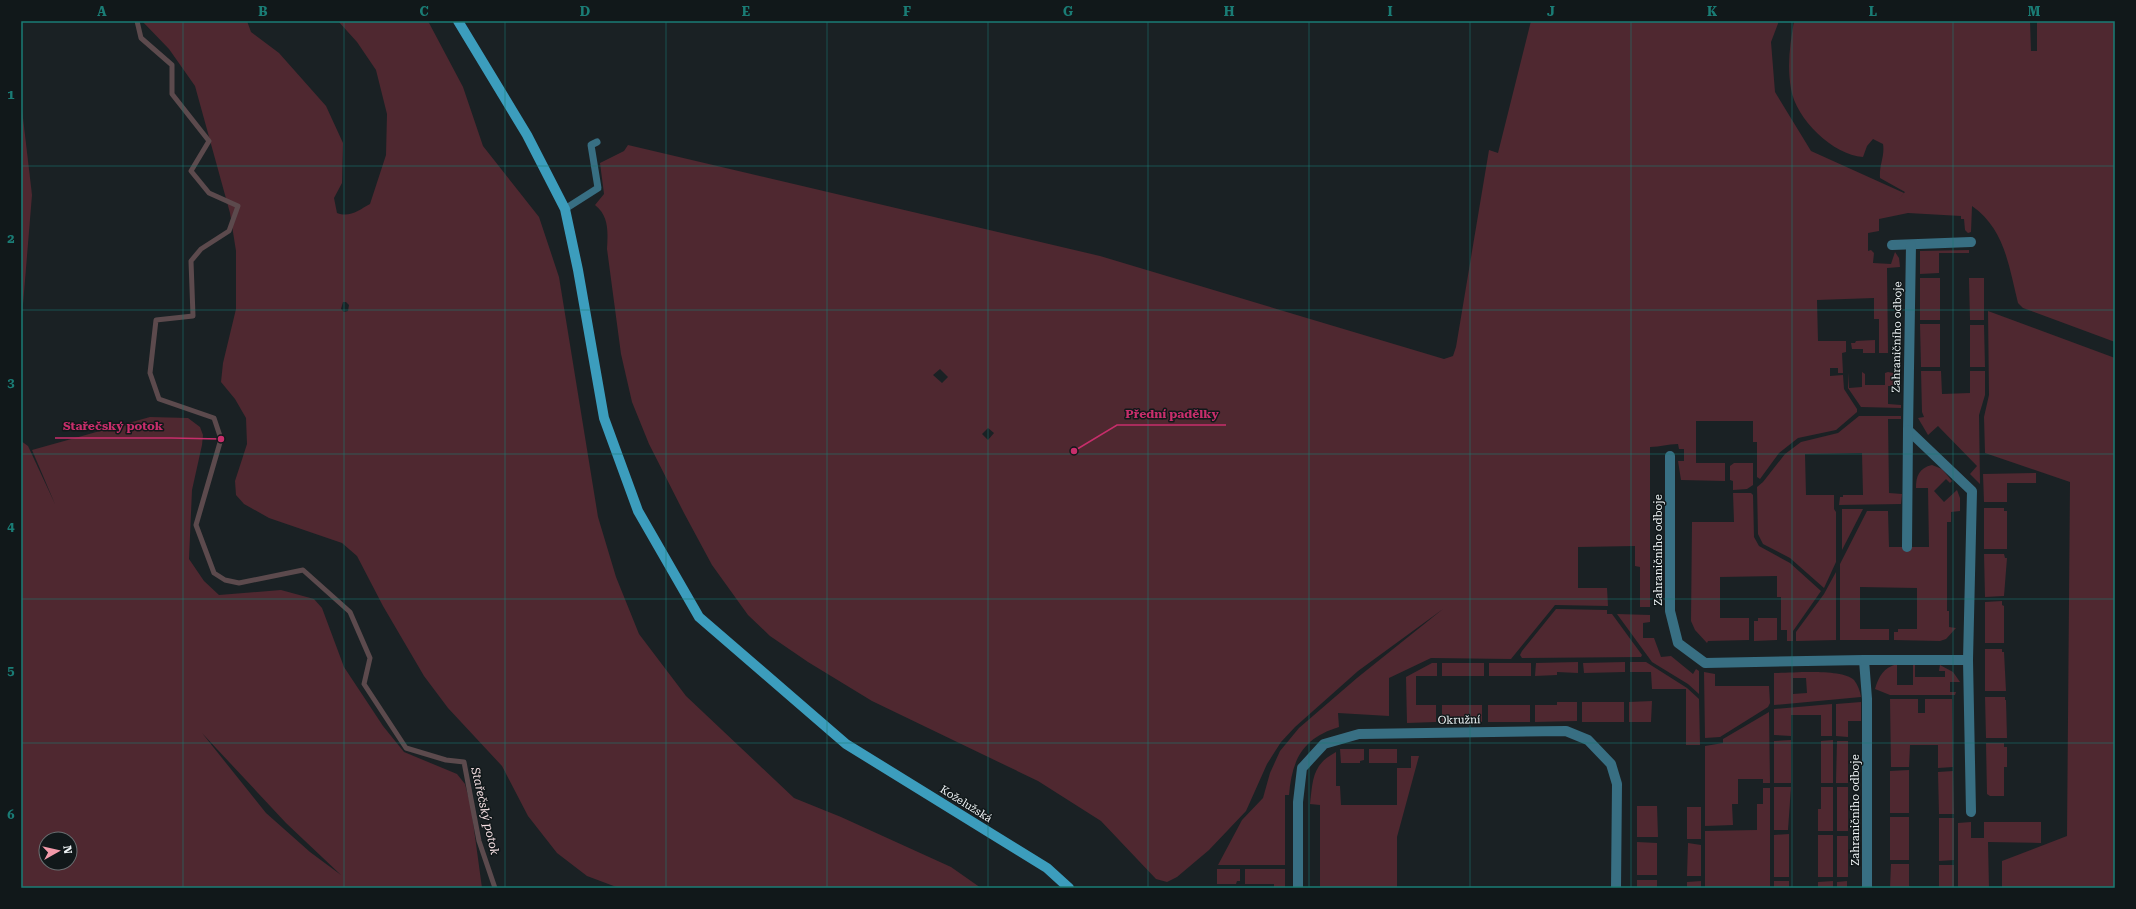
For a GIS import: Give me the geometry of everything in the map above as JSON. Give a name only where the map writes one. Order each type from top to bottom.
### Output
[{"type":"main road","name":"Koželužská","points":[[458,21],[527,135],[565,209],[578,270],[604,418],[638,511],[700,617],[846,744],[1046,868],[1069,888]]},
{"type":"street","points":[[1892,245],[1971,242]]},
{"type":"street","name":"Zahraničního odboje","points":[[1907,547],[1910,245]]},
{"type":"street","points":[[1908,430],[1972,491],[1968,660],[1971,812]]},
{"type":"street","name":"Zahraničního odboje","points":[[1670,456],[1670,611],[1678,643],[1704,663],[1968,660]]},
{"type":"street","name":"Zahraničního odboje","points":[[1864,660],[1868,699],[1868,888]]},
{"type":"street","name":"Okružní","points":[[1298,888],[1298,802],[1302,768],[1324,744],[1359,734],[1566,732],[1588,740],[1611,764],[1617,784],[1616,888]]},
{"type":"lane","points":[[565,209],[598,188],[591,145],[598,142]]},
{"type":"shaded area","points":[[142,21],[247,21],[251,32],[279,53],[326,106],[343,143],[342,183],[334,198],[337,213],[346,215],[354,213],[370,204],[386,155],[387,114],[376,70],[357,42],[338,21],[428,21],[463,87],[483,146],[539,217],[559,277],[598,517],[616,577],[639,634],[686,696],[794,798],[841,817],[951,867],[981,888],[619,888],[587,876],[557,853],[528,816],[502,766],[448,708],[424,676],[383,606],[357,556],[342,543],[269,518],[244,504],[236,495],[235,481],[247,444],[246,418],[235,399],[221,382],[223,363],[236,309],[236,251],[230,213],[195,86],[169,49]],"holes":[[[343,302],[346,302],[349,305],[348,311],[344,312],[341,309]]]},
{"type":"shaded area","points":[[1531,21],[1779,21],[1771,42],[1775,92],[1811,151],[1904,193],[1898,200],[1905,192],[1880,178],[1883,144],[1873,139],[1867,146],[1863,157],[1851,155],[1828,143],[1808,123],[1800,112],[1794,100],[1791,89],[1789,71],[1790,46],[1794,21],[2030,21],[2031,51],[2037,51],[2037,21],[2115,21],[2115,342],[2023,308],[2018,303],[2008,263],[1999,237],[1983,215],[1972,206],[1971,232],[1968,233],[1965,230],[1964,219],[1961,219],[1961,216],[1908,213],[1879,219],[1879,231],[1868,233],[1868,251],[1871,250],[1874,253],[1873,263],[1891,264],[1895,252],[1899,258],[1900,267],[1887,268],[1888,353],[1879,353],[1879,319],[1874,319],[1874,298],[1817,300],[1818,341],[1846,341],[1846,352],[1842,353],[1843,373],[1838,373],[1838,368],[1830,368],[1830,376],[1843,375],[1844,389],[1857,409],[1857,412],[1836,430],[1798,438],[1779,453],[1760,479],[1757,477],[1757,442],[1753,442],[1753,421],[1696,421],[1696,463],[1725,463],[1725,481],[1681,480],[1678,461],[1684,461],[1684,449],[1679,449],[1678,444],[1650,447],[1650,607],[1640,607],[1640,567],[1635,566],[1635,546],[1578,547],[1578,588],[1607,588],[1608,606],[1555,605],[1511,659],[1431,658],[1389,678],[1389,716],[1338,713],[1339,727],[1316,737],[1302,752],[1293,771],[1289,795],[1285,795],[1285,865],[1218,865],[1242,820],[1263,798],[1270,773],[1280,751],[1299,728],[1357,678],[1443,609],[1358,671],[1295,727],[1281,742],[1267,764],[1246,811],[1209,850],[1177,877],[1167,882],[1156,879],[1101,821],[1038,781],[872,701],[808,662],[770,636],[748,615],[712,565],[649,444],[632,402],[621,354],[607,249],[607,225],[600,209],[595,205],[604,194],[600,163],[624,151],[628,145],[1100,256],[1444,359],[1453,356],[1456,347],[1489,150],[1498,153]],"holes":[[[940,369],[948,377],[942,383],[933,375]],[[988,428],[994,433],[988,440],[982,434]]]},
{"type":"shaded area","points":[[21,101],[32,195],[21,329]]},
{"type":"shaded area","points":[[1969,250],[1969,253],[1939,253],[1939,273],[1920,274],[1920,251]]},
{"type":"shaded area","points":[[1920,278],[1940,278],[1940,320],[1920,320]]},
{"type":"shaded area","points":[[1969,278],[1984,278],[1984,320],[1970,320]]},
{"type":"shaded area","points":[[1988,311],[2115,358],[2115,888],[2002,888],[2002,861],[2067,836],[2070,482],[1985,453],[1984,417],[1989,395]]},
{"type":"shaded area","points":[[1920,324],[1940,324],[1940,367],[1921,367]]},
{"type":"shaded area","points":[[1970,325],[1984,325],[1985,367],[1970,367]]},
{"type":"shaded area","points":[[1875,340],[1875,353],[1863,353],[1863,349],[1852,349],[1851,343],[1855,343],[1856,341]]},
{"type":"shaded area","points":[[1921,371],[1941,371],[1942,394],[1970,393],[1970,371],[1985,371],[1985,395],[1979,415],[1980,484],[1970,474],[1977,466],[1938,426],[1928,435],[1918,418],[1924,417],[1922,412]]},
{"type":"shaded area","points":[[1848,372],[1849,388],[1862,387],[1862,372],[1865,374],[1865,385],[1885,385],[1885,373],[1888,372],[1898,374],[1901,378],[1901,386],[1888,386],[1888,404],[1901,405],[1901,408],[1861,407],[1848,388]]},
{"type":"shaded area","points":[[1859,416],[1901,416],[1901,419],[1888,419],[1889,493],[1902,494],[1901,504],[1839,505],[1840,497],[1843,497],[1843,495],[1863,495],[1862,453],[1805,454],[1806,495],[1834,495],[1834,509],[1836,512],[1836,562],[1824,588],[1790,558],[1763,544],[1758,534],[1757,487],[1763,482],[1785,454],[1801,442],[1838,433]]},
{"type":"shaded area","points":[[150,417],[188,418],[200,427],[203,435],[192,490],[189,559],[204,581],[219,595],[281,590],[314,599],[322,608],[344,667],[383,726],[404,752],[457,774],[465,784],[471,807],[482,888],[21,888],[21,441],[28,446],[55,504],[32,450]],"holes":[[[202,733],[286,823],[341,875],[310,852],[266,813]]]},
{"type":"shaded area","points":[[1734,463],[1753,463],[1753,485],[1747,489],[1733,490],[1733,481],[1730,480],[1730,466]]},
{"type":"shaded area","points":[[1932,465],[1942,469],[1952,481],[1950,483],[1946,479],[1934,491],[1944,502],[1957,490],[1960,498],[1960,511],[1951,512],[1951,522],[1947,522],[1947,611],[1949,611],[1949,627],[1956,628],[1946,639],[1940,641],[1894,640],[1894,632],[1898,632],[1898,629],[1917,629],[1917,588],[1860,587],[1860,629],[1889,629],[1889,640],[1840,640],[1840,564],[1867,511],[1888,511],[1889,547],[1929,547],[1928,488],[1916,488],[1916,484],[1921,470]]},
{"type":"shaded area","points":[[2036,473],[2036,483],[2007,483],[2007,502],[1984,502],[1983,474]]},
{"type":"shaded area","points":[[1733,493],[1751,493],[1753,495],[1754,537],[1759,546],[1790,563],[1821,591],[1793,631],[1793,641],[1787,641],[1787,630],[1781,630],[1781,597],[1777,597],[1777,576],[1720,577],[1720,618],[1749,618],[1749,640],[1708,641],[1707,643],[1695,630],[1691,621],[1692,522],[1734,522]]},
{"type":"shaded area","points":[[1984,508],[2004,508],[2004,511],[2007,511],[2007,549],[1984,549]]},
{"type":"shaded area","points":[[1842,509],[1863,509],[1842,550]]},
{"type":"shaded area","points":[[1984,554],[2004,554],[2005,558],[2007,558],[2004,596],[1985,597]]},
{"type":"shaded area","points":[[1836,572],[1836,640],[1796,641],[1796,632],[1824,594]]},
{"type":"shaded area","points":[[2002,601],[2002,605],[2004,606],[2004,643],[1985,643],[1985,602]]},
{"type":"shaded area","points":[[1556,609],[1607,610],[1607,614],[1612,614],[1642,655],[1641,657],[1522,658],[1520,655],[1522,651]]},
{"type":"shaded area","points":[[1617,614],[1650,615],[1650,622],[1643,623],[1643,638],[1654,638],[1661,657],[1671,656],[1693,674],[1696,669],[1699,671],[1699,694],[1688,684],[1652,662]]},
{"type":"shaded area","points":[[1758,618],[1777,618],[1777,640],[1754,641],[1754,621],[1758,621]]},
{"type":"shaded area","points":[[1985,649],[2002,649],[2002,652],[2004,652],[2006,691],[1985,691]]},
{"type":"shaded area","points":[[1578,662],[1578,673],[1557,672],[1557,675],[1535,676],[1536,663]]},
{"type":"shaded area","points":[[1625,662],[1625,672],[1584,673],[1583,663]]},
{"type":"shaded area","points":[[1630,662],[1646,662],[1687,688],[1699,699],[1700,745],[1686,745],[1686,689],[1652,689],[1651,672],[1630,672]]},
{"type":"shaded area","points":[[1432,663],[1437,663],[1437,676],[1416,676],[1416,705],[1436,705],[1436,722],[1407,723],[1406,677]]},
{"type":"shaded area","points":[[1442,663],[1484,663],[1484,676],[1442,676]]},
{"type":"shaded area","points":[[1489,663],[1531,663],[1531,676],[1489,676]]},
{"type":"shaded area","points":[[1897,664],[1897,685],[1913,685],[1913,664],[1915,664],[1915,677],[1945,677],[1945,671],[1939,671],[1940,665],[1953,672],[1960,682],[1950,682],[1950,692],[1956,692],[1955,695],[1890,695],[1875,689],[1882,673],[1888,668]]},
{"type":"shaded area","points":[[1704,672],[1715,674],[1715,686],[1769,686],[1770,703],[1768,707],[1720,737],[1705,738]]},
{"type":"shaded area","points":[[1804,672],[1848,676],[1854,680],[1859,688],[1861,697],[1774,705],[1774,673]],"holes":[[[1793,678],[1806,678],[1807,693],[1793,694]]]},
{"type":"shaded area","points":[[1985,697],[2005,697],[2007,738],[1986,738]]},
{"type":"shaded area","points":[[1890,699],[1918,699],[1918,713],[1925,713],[1925,699],[1952,699],[1953,767],[1938,768],[1938,745],[1910,745],[1909,767],[1891,767]]},
{"type":"shaded area","points":[[1652,701],[1651,722],[1629,722],[1629,702]]},
{"type":"shaded area","points":[[1557,702],[1577,702],[1577,721],[1535,722],[1535,705],[1557,705]]},
{"type":"shaded area","points":[[1582,702],[1624,702],[1624,722],[1582,722]]},
{"type":"shaded area","points":[[1861,702],[1861,721],[1848,721],[1848,737],[1836,736],[1836,704]]},
{"type":"shaded area","points":[[1832,704],[1832,736],[1821,736],[1821,715],[1791,715],[1791,736],[1774,735],[1774,709]]},
{"type":"shaded area","points":[[1442,705],[1482,705],[1482,722],[1442,722]]},
{"type":"shaded area","points":[[1488,705],[1530,705],[1530,722],[1488,722]]},
{"type":"shaded area","points":[[1769,712],[1770,783],[1763,783],[1763,779],[1738,779],[1738,804],[1732,804],[1733,825],[1705,826],[1705,746],[1723,743],[1723,739]]},
{"type":"shaded area","points":[[1791,740],[1791,783],[1774,783],[1774,741]]},
{"type":"shaded area","points":[[1833,740],[1833,783],[1821,783],[1821,741]]},
{"type":"shaded area","points":[[1837,741],[1848,741],[1848,783],[1836,783]]},
{"type":"shaded area","points":[[1986,743],[2004,743],[2004,747],[2007,747],[2007,767],[2004,767],[2004,796],[1990,796],[1987,794]]},
{"type":"shaded area","points":[[1340,749],[1364,749],[1364,760],[1360,761],[1360,763],[1341,763]]},
{"type":"shaded area","points":[[1369,749],[1397,749],[1397,763],[1369,763]]},
{"type":"shaded area","points":[[1336,752],[1336,786],[1340,786],[1341,805],[1397,805],[1397,768],[1411,768],[1411,756],[1419,756],[1397,837],[1397,888],[1320,888],[1320,805],[1310,804],[1311,795],[1313,780],[1318,768],[1322,762]]},
{"type":"shaded area","points":[[1909,770],[1909,813],[1890,813],[1890,771]]},
{"type":"shaded area","points":[[1953,771],[1954,814],[1939,814],[1938,772]]},
{"type":"shaded area","points":[[1774,787],[1791,787],[1788,830],[1774,830]]},
{"type":"shaded area","points":[[1821,787],[1833,787],[1833,831],[1818,831],[1818,809],[1821,809]]},
{"type":"shaded area","points":[[1837,787],[1848,787],[1848,831],[1837,831]]},
{"type":"shaded area","points":[[1763,788],[1770,788],[1770,888],[1705,888],[1705,831],[1757,830],[1757,804],[1763,804]]},
{"type":"shaded area","points":[[1637,806],[1657,806],[1658,837],[1637,837]]},
{"type":"shaded area","points":[[1687,807],[1701,807],[1701,839],[1687,839]]},
{"type":"shaded area","points":[[1890,817],[1909,817],[1909,860],[1890,860]]},
{"type":"shaded area","points":[[1939,818],[1954,818],[1954,860],[1939,861]]},
{"type":"shaded area","points":[[1971,822],[1971,838],[1984,838],[1984,822],[2041,822],[2041,843],[1988,842],[1989,888],[1958,888],[1958,823]]},
{"type":"shaded area","points":[[1789,834],[1789,877],[1774,877],[1774,835]]},
{"type":"shaded area","points":[[1818,835],[1833,835],[1833,877],[1818,877]]},
{"type":"shaded area","points":[[1837,836],[1848,836],[1848,877],[1837,877]]},
{"type":"shaded area","points":[[1637,842],[1657,843],[1657,875],[1637,875]]},
{"type":"shaded area","points":[[1688,843],[1701,845],[1701,876],[1687,876]]},
{"type":"shaded area","points":[[1891,864],[1909,864],[1909,886],[1913,888],[1890,888]]},
{"type":"shaded area","points":[[1939,865],[1954,865],[1954,888],[1939,887]]},
{"type":"shaded area","points":[[1217,869],[1240,869],[1240,881],[1237,881],[1236,884],[1217,884]]},
{"type":"shaded area","points":[[1245,869],[1285,869],[1285,888],[1274,888],[1274,884],[1245,884]]},
{"type":"shaded area","points":[[1637,880],[1657,880],[1657,888],[1637,888]]},
{"type":"shaded area","points":[[1701,881],[1701,888],[1687,888],[1687,882]]},
{"type":"shaded area","points":[[1774,881],[1789,881],[1789,888],[1774,888]]},
{"type":"shaded area","points":[[1833,881],[1833,888],[1818,888],[1818,882]]},
{"type":"shaded area","points":[[1847,881],[1847,888],[1837,888],[1837,882]]},
{"type":"waterway","name":"Stařečský potok","points":[[137,21],[141,38],[172,65],[172,94],[209,141],[191,171],[209,193],[238,206],[229,231],[201,249],[191,261],[193,316],[156,320],[150,373],[159,399],[214,418],[221,439],[196,525],[214,573],[225,580],[239,583],[303,570],[350,612],[370,658],[364,684],[406,748],[446,760],[464,762],[479,841],[495,888]]},
{"type":"place","name":"Stařečský potok","points":[[221,439]]},
{"type":"place","name":"Přední padělky","points":[[1074,451]]}]
